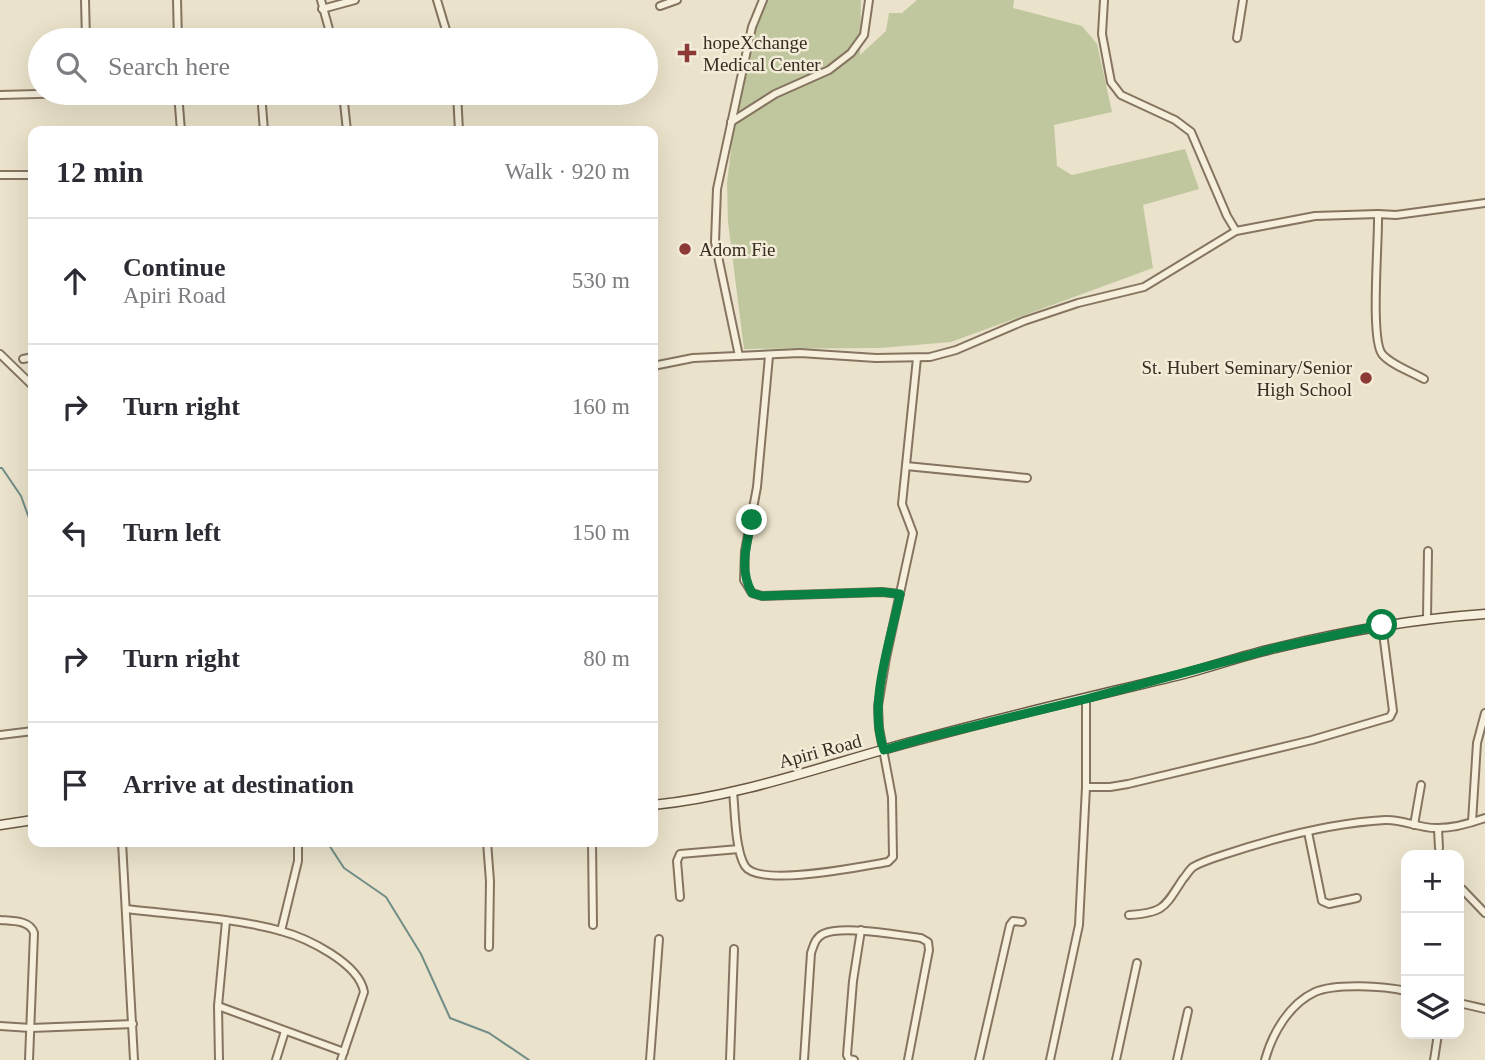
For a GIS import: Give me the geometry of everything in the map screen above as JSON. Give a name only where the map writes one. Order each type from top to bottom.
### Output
[{"type":"street","points":[[85,0],[86,28]]},
{"type":"street","points":[[177,0],[178,28]]},
{"type":"street","points":[[321,0],[329,28]]},
{"type":"street","points":[[323,9],[355,0]]},
{"type":"street","points":[[437,0],[445,28]]},
{"type":"street","points":[[660,6],[677,0]]},
{"type":"street","points":[[739,356],[729,299],[722,283],[719,264],[715,222],[716,189],[752,27],[763,0]]},
{"type":"street","points":[[731,122],[775,94],[829,70],[851,53],[864,35],[869,0]]},
{"type":"street","points":[[1104,0],[1102,34],[1115,90],[1175,120],[1191,132],[1236,231]]},
{"type":"street","points":[[1237,38],[1243,0]]},
{"type":"street","points":[[0,95],[28,94]]},
{"type":"street","points":[[179,105],[181,126]]},
{"type":"street","points":[[262,105],[264,126]]},
{"type":"street","points":[[344,105],[346,126]]},
{"type":"street","points":[[458,105],[459,126]]},
{"type":"street","points":[[0,175],[28,175]]},
{"type":"street","points":[[658,365],[694,358],[800,353],[876,358],[930,357],[1078,303],[1144,287],[1236,231],[1315,216],[1418,212],[1485,202]]},
{"type":"street","points":[[1378,214],[1378,345],[1383,355],[1424,379]]},
{"type":"street","points":[[0,354],[28,381]]},
{"type":"street","points":[[769,356],[757,487],[745,551],[744,580],[752,593],[762,596],[882,592],[900,594]]},
{"type":"street","points":[[23,359],[28,358]]},
{"type":"street","points":[[733,791],[740,849],[747,869],[756,874],[781,877],[888,862],[893,857],[892,797],[879,728],[878,706],[913,533],[902,504],[917,358]]},
{"type":"street","points":[[906,466],[1027,478]]},
{"type":"street","points":[[1427,618],[1428,551]]},
{"type":"street","name":"Apiri Road","points":[[658,804],[733,791],[925,738],[1086,699],[1275,648],[1382,625],[1427,618],[1485,614]]},
{"type":"street","points":[[1086,787],[1110,788],[1128,784],[1312,740],[1390,717],[1393,711],[1382,625]]},
{"type":"street","points":[[1050,1060],[1079,925],[1086,787],[1086,699]]},
{"type":"street","points":[[1472,822],[1485,713]]},
{"type":"street","points":[[0,735],[28,732]]},
{"type":"street","points":[[1414,825],[1422,785]]},
{"type":"street","points":[[1129,915],[1149,913],[1171,901],[1193,867],[1222,855],[1308,832],[1384,820],[1395,819],[1438,828],[1485,818]]},
{"type":"street","points":[[0,825],[28,821]]},
{"type":"street","points":[[1438,828],[1439,848]]},
{"type":"street","points":[[1308,832],[1322,901],[1329,904],[1357,898]]},
{"type":"street","points":[[122,847],[134,1060]]},
{"type":"street","points":[[281,931],[298,861],[298,847]]},
{"type":"street","points":[[487,847],[489,947]]},
{"type":"street","points":[[592,847],[593,925]]},
{"type":"street","points":[[680,897],[677,861],[680,854],[740,849]]},
{"type":"street","points":[[1464,892],[1485,913]]},
{"type":"street","points":[[127,909],[226,921],[281,931],[315,945],[337,958],[352,970],[364,992],[341,1060]]},
{"type":"street","points":[[0,920],[26,923],[32,927],[29,1060]]},
{"type":"street","points":[[219,1060],[218,1006],[226,921]]},
{"type":"street","points":[[979,1060],[1010,925],[1013,921],[1022,922]]},
{"type":"street","points":[[854,1060],[847,1055],[853,981],[861,930]]},
{"type":"street","points":[[804,1060],[811,953],[815,941],[824,934],[861,930],[921,938],[928,943],[929,950],[908,1060]]},
{"type":"street","points":[[650,1060],[659,939]]},
{"type":"street","points":[[730,1060],[734,949]]},
{"type":"street","points":[[1116,1060],[1137,963]]},
{"type":"street","points":[[1265,1060],[1269,1044],[1282,1021],[1315,992],[1369,986],[1401,990]]},
{"type":"street","points":[[1464,1004],[1485,1009]]},
{"type":"street","points":[[218,1006],[344,1052]]},
{"type":"street","points":[[1177,1060],[1188,1011]]},
{"type":"street","points":[[0,1026],[31,1028],[133,1024]]},
{"type":"street","points":[[276,1060],[285,1031]]},
{"type":"street","points":[[1434,1060],[1437,1039]]},
{"type":"green space","points":[[765,0],[861,0],[860,55],[886,31],[889,13],[902,13],[917,0],[1014,0],[1013,8],[1082,26],[1097,44],[1112,112],[1054,125],[1057,166],[1072,175],[1185,149],[1199,189],[1143,205],[1153,268],[951,342],[880,348],[744,349],[728,222],[727,183],[738,93],[748,43]]},
{"type":"waterway","points":[[0,468],[21,496],[28,515]]},
{"type":"waterway","points":[[330,847],[344,868],[386,897],[421,954],[450,1018],[489,1033],[529,1060]]},
{"type":"place","name":"hopeXchange Medical Center","points":[[687,53]]},
{"type":"place","name":"Adom Fie","points":[[685,249]]},
{"type":"place","name":"St. Hubert Seminary/Senior High School","points":[[1366,378]]},
{"type":"route","points":[[752,520],[745,551],[744,580],[752,593],[762,596],[882,592],[900,594],[878,706],[884,750],[1188,673],[1275,648],[1382,625]]}]
